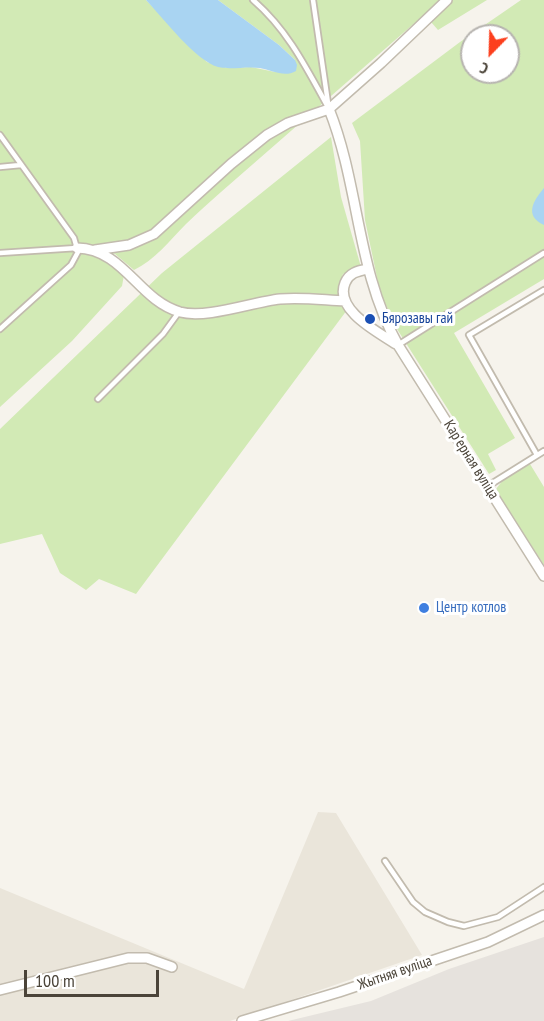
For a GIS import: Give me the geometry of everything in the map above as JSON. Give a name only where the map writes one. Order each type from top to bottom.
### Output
[{"type":"street","points":[[77,248],[95,250],[129,245],[154,234],[262,138],[288,123],[329,109],[447,0]]},
{"type":"street","name":"Карʼерная вуліца","points":[[329,109],[341,144],[368,269],[379,308],[398,345],[544,576]]},
{"type":"street","points":[[95,250],[117,262],[156,301],[189,314],[291,298],[345,301],[343,290],[348,278],[354,272],[368,269]]},
{"type":"street","name":"Карʼерная вуліца","points":[[345,301],[362,320],[398,345]]},
{"type":"street","name":"Жытняя вуліца","points":[[242,1021],[339,992],[488,942],[544,915]]},
{"type":"street","points":[[0,990],[128,958],[147,958],[172,967]]},
{"type":"lane","points":[[253,0],[266,11],[289,39],[329,109]]},
{"type":"lane","points":[[313,0],[329,109]]},
{"type":"lane","points":[[0,135],[71,233],[77,248],[77,255],[70,265],[0,329]]},
{"type":"lane","points":[[0,167],[21,165]]},
{"type":"lane","points":[[0,253],[77,248]]},
{"type":"lane","points":[[398,345],[544,253]]},
{"type":"lane","points":[[537,455],[469,335],[544,290]]},
{"type":"lane","points":[[98,399],[163,334],[180,312]]},
{"type":"lane","points":[[488,486],[544,451]]},
{"type":"lane","points":[[384,861],[413,903],[425,912],[464,926],[498,917],[544,887]]},
{"type":"shaded area","points":[[318,812],[336,813],[422,955],[230,1021],[0,1021],[0,888],[244,989]]},
{"type":"shaded area","points":[[544,937],[544,1021],[288,1021],[371,1001],[449,969]]},
{"type":"green space","points":[[0,0],[146,0],[207,62],[228,68],[251,67],[275,72],[295,60],[279,45],[218,0],[441,0],[221,192],[142,266],[134,270],[115,254],[84,244],[88,253],[110,262],[124,275],[122,286],[72,341],[0,407]]},
{"type":"green space","points":[[450,0],[487,0],[438,30],[431,22],[451,4]]},
{"type":"green space","points":[[521,0],[544,0],[544,279],[454,333],[515,438],[488,454],[496,470],[489,474],[397,329],[380,292],[365,220],[360,141],[352,123],[460,42],[460,84],[520,84],[520,24],[486,24]]},
{"type":"green space","points":[[331,137],[341,197],[361,267],[343,274],[338,292],[347,310],[136,594],[99,579],[86,590],[60,573],[42,534],[0,544],[0,429],[162,273]]},
{"type":"green space","points":[[530,464],[544,487],[544,565],[496,489],[503,480]]},
{"type":"water","points":[[146,0],[218,0],[279,45],[295,60],[296,71],[282,74],[260,68],[223,68],[209,63],[190,48]]},
{"type":"water","points":[[544,188],[544,225],[534,217],[532,208]]},
{"type":"place","name":"Бярозавы гай","points":[[370,319]]},
{"type":"place","name":"Центр котлов","points":[[424,608]]}]
